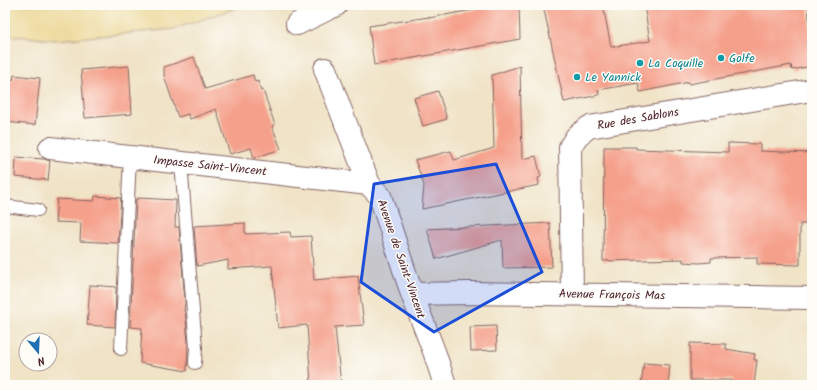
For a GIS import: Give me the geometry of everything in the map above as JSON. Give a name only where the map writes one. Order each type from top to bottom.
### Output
[{"type":"street","points":[[297,24],[336,5]]},
{"type":"street","name":"Avenue de Saint-Vincent","points":[[325,69],[369,184],[380,196],[412,294],[445,385]]},
{"type":"street","name":"Rue des Sablons","points":[[572,294],[570,146],[577,136],[589,127],[812,90]]},
{"type":"street","name":"Impasse Saint-Vincent","points":[[50,148],[369,184]]},
{"type":"street","name":"Avenue François Mas","points":[[412,294],[572,294],[812,298]]},
{"type":"lane","points":[[121,349],[130,157]]},
{"type":"lane","points":[[181,163],[196,348],[195,363]]},
{"type":"lane","points":[[5,206],[38,210]]},
{"type":"highlighted area","points":[[496,164],[542,272],[434,332],[361,282],[374,184]]},
{"type":"sand","points":[[5,5],[245,5],[174,29],[56,40],[5,35]]},
{"type":"building","points":[[499,5],[519,5],[520,39],[374,65],[369,26],[429,18]]},
{"type":"building","points":[[543,5],[603,5],[611,47],[650,41],[644,5],[808,5],[810,30],[812,29],[812,66],[792,70],[791,65],[689,84],[689,82],[640,92],[638,83],[598,90],[599,95],[564,102]]},
{"type":"building","points":[[194,57],[205,89],[253,75],[255,82],[258,81],[261,91],[263,90],[275,125],[272,126],[281,149],[254,158],[251,148],[230,154],[216,109],[190,119],[188,114],[178,117],[164,76],[164,67]]},
{"type":"building","points":[[129,66],[132,114],[85,118],[81,70]]},
{"type":"building","points":[[520,66],[522,159],[536,156],[541,177],[538,178],[539,185],[422,209],[424,185],[415,160],[451,151],[454,160],[494,148],[492,75]]},
{"type":"building","points":[[14,75],[40,78],[35,125],[5,122],[5,79],[13,80]]},
{"type":"building","points":[[438,91],[447,119],[423,126],[414,98]]},
{"type":"building","points":[[728,143],[760,144],[760,151],[812,153],[812,224],[800,224],[800,265],[757,264],[757,257],[711,258],[711,262],[699,263],[683,262],[683,259],[603,261],[604,147],[636,147],[636,149],[728,152]]},
{"type":"building","points":[[16,157],[44,159],[50,161],[48,180],[15,177]]},
{"type":"building","points":[[95,196],[121,198],[118,243],[80,241],[81,223],[55,222],[57,199],[94,201]]},
{"type":"building","points":[[136,199],[176,200],[175,227],[179,227],[185,302],[184,311],[188,341],[187,371],[140,363],[142,328],[130,327]]},
{"type":"building","points":[[245,223],[245,234],[290,232],[291,237],[311,236],[314,280],[358,276],[364,325],[335,327],[341,385],[311,384],[307,325],[278,328],[272,266],[228,269],[228,260],[197,266],[194,226]]},
{"type":"building","points":[[550,223],[552,267],[503,268],[502,240],[436,259],[427,229]]},
{"type":"building","points":[[90,285],[116,287],[115,327],[87,325]]},
{"type":"building","points":[[496,326],[497,350],[471,351],[470,327]]},
{"type":"building","points":[[690,343],[726,344],[726,349],[755,354],[754,360],[757,360],[754,385],[731,385],[732,380],[690,380]]},
{"type":"building","points":[[644,363],[670,365],[668,385],[641,385]]},
{"type":"place","name":"Golfe","points":[[721,58]]},
{"type":"place","name":"La Coquille","points":[[640,63]]},
{"type":"place","name":"Le Yannick","points":[[577,77]]}]
